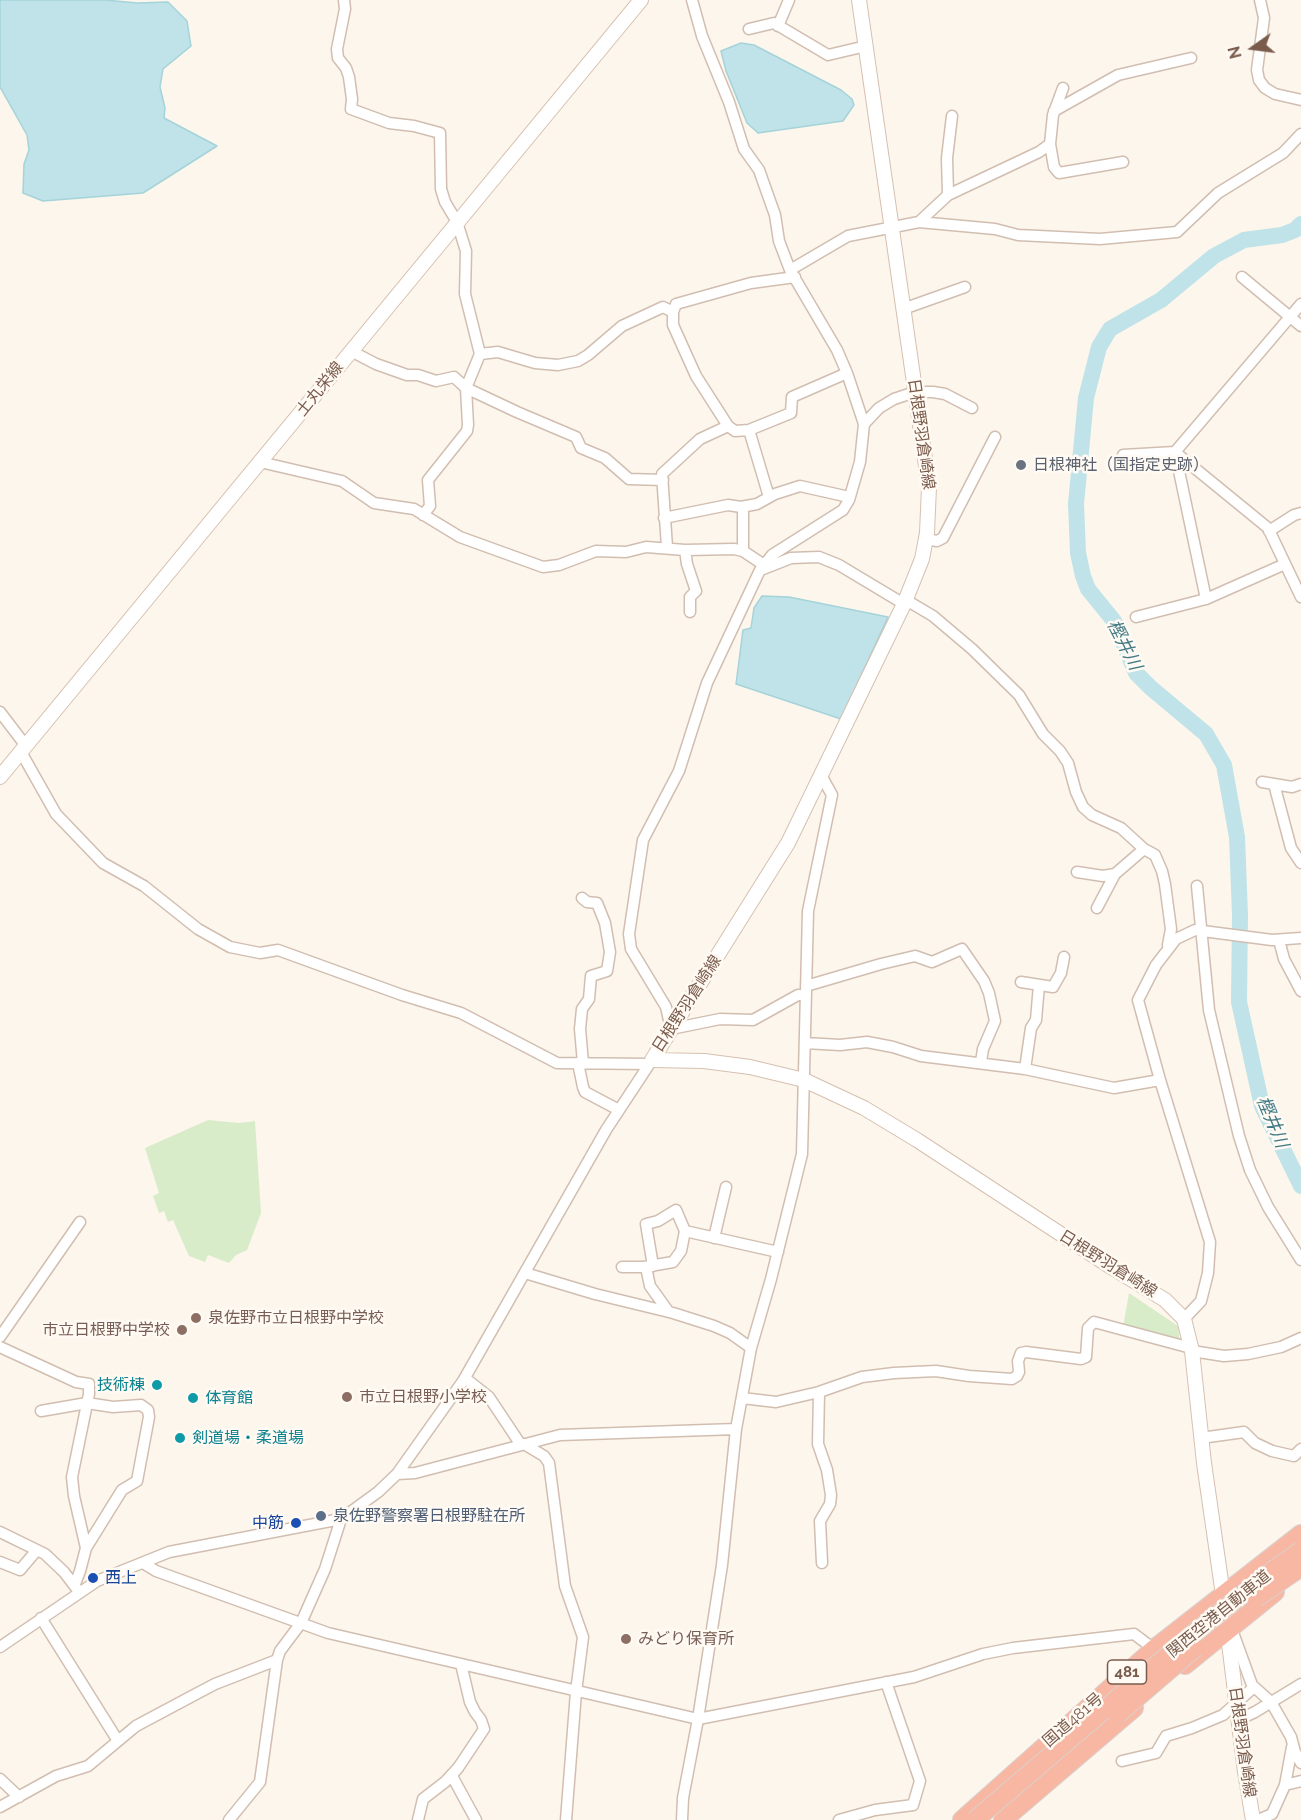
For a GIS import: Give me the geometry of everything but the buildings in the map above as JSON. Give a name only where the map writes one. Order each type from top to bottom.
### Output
[{"type":"highway","name":"国道481号","points":[[962,1820],[1154,1649],[1301,1534]]},
{"type":"highway","name":"関西空港自動車道","points":[[975,1820],[1200,1628],[1301,1551]]},
{"type":"highway","name":"関西空港自動車道","points":[[993,1820],[1165,1676],[1229,1617],[1301,1567]]},
{"type":"highway","name":"国道481号","points":[[1003,1820],[1229,1629],[1301,1573]]},
{"type":"main road","name":"土丸栄線","points":[[0,777],[641,0]]},
{"type":"main road","name":"日根野羽倉崎線","points":[[650,1062],[788,843],[905,602],[922,559],[926,539],[929,487],[859,0]]},
{"type":"main road","name":"日根野羽倉崎線","points":[[650,1062],[704,1061],[750,1067],[804,1080],[864,1108],[1165,1300],[1184,1319],[1192,1349],[1201,1438],[1229,1629],[1238,1720],[1253,1820]]},
{"type":"street","points":[[344,0],[345,9],[337,49],[338,58],[346,68],[349,77],[351,109],[389,123],[414,126],[440,133],[441,189],[445,202],[458,222],[466,251],[465,294],[480,354],[466,388],[467,430],[428,480],[430,506],[423,515]]},
{"type":"street","points":[[692,0],[702,36],[729,102],[744,149],[759,170],[775,215],[779,241],[793,274],[837,350],[864,424],[860,462],[843,510],[772,555],[762,568],[707,683],[679,771],[644,840],[629,934],[631,949],[666,1007],[671,1029],[720,1019],[753,1020],[806,991],[881,964],[915,956],[932,962],[962,949],[984,981],[995,1021],[982,1049],[981,1062]]},
{"type":"street","points":[[778,26],[789,0]]},
{"type":"street","points":[[1260,0],[1264,18],[1257,70],[1259,80],[1265,88],[1275,94],[1301,99]]},
{"type":"street","points":[[749,29],[774,23],[828,55],[866,46]]},
{"type":"street","points":[[1054,111],[1118,75],[1191,58]]},
{"type":"street","points":[[1063,88],[1054,111],[1050,144],[1054,167],[1059,173],[1123,162]]},
{"type":"street","points":[[948,195],[947,158],[952,116]]},
{"type":"street","points":[[847,373],[792,397],[791,413],[749,430],[735,431],[728,426],[696,376],[674,325],[673,312],[676,304],[793,274],[821,250],[848,236],[919,222],[995,229],[1018,236],[1117,238],[1177,232],[1218,193],[1283,153],[1301,134]]},
{"type":"street","points":[[919,222],[948,195],[1039,152],[1050,144]]},
{"type":"street","points":[[1242,277],[1301,326]]},
{"type":"street","points":[[903,309],[964,287]]},
{"type":"street","points":[[1175,452],[1301,304]]},
{"type":"street","points":[[480,354],[498,352],[535,363],[558,365],[578,361],[622,326],[663,307],[673,312]]},
{"type":"street","points":[[351,351],[376,364],[407,375],[418,375],[436,381],[454,377],[466,388],[576,437],[581,448],[605,458],[629,479],[663,480]]},
{"type":"street","points":[[864,424],[879,408],[894,399],[915,392],[945,394],[972,408]]},
{"type":"street","points":[[667,547],[662,474],[700,439],[728,426]]},
{"type":"street","points":[[749,430],[769,497]]},
{"type":"street","points":[[926,539],[937,541],[943,538],[995,437]]},
{"type":"street","points":[[1175,452],[1206,599]]},
{"type":"street","points":[[1123,455],[1175,452],[1269,531],[1301,597]]},
{"type":"street","points":[[260,462],[342,481],[374,504],[414,509],[460,537],[543,567],[559,565],[596,551],[626,552],[646,547],[667,547],[686,550],[734,549],[743,551],[762,568]]},
{"type":"street","points":[[664,518],[728,505],[743,507],[757,504],[769,497],[800,486],[849,497]]},
{"type":"street","points":[[743,507],[743,551]]},
{"type":"street","points":[[1269,531],[1301,513]]},
{"type":"street","points":[[686,550],[687,564],[696,591],[690,597],[690,612]]},
{"type":"street","points":[[762,568],[791,558],[819,557],[839,565],[941,623],[972,649],[1019,695],[1042,734],[1060,751],[1068,763],[1083,807],[1092,815],[1121,828],[1144,849],[1155,855],[1162,871],[1171,929],[1166,951]]},
{"type":"street","points":[[1136,617],[1206,599],[1285,564]]},
{"type":"street","points":[[0,712],[23,749],[56,814],[103,863],[144,886],[198,929],[230,947],[260,953],[278,950],[402,995],[461,1013],[557,1063],[650,1062]]},
{"type":"street","points":[[682,1820],[683,1798],[722,1565],[736,1429],[751,1348],[802,1154],[808,911],[832,795],[821,775]]},
{"type":"street","points":[[1262,782],[1292,787],[1301,784]]},
{"type":"street","points":[[1274,784],[1291,849],[1301,863]]},
{"type":"street","points":[[1097,908],[1115,873],[1144,849]]},
{"type":"street","points":[[1077,872],[1103,876],[1115,873]]},
{"type":"street","points":[[1197,886],[1209,1010],[1239,1136],[1250,1170],[1268,1207],[1301,1260]]},
{"type":"street","points":[[582,898],[587,902],[597,903],[605,923],[610,952],[607,971],[591,976],[589,999],[582,1009],[580,1063],[582,1087],[585,1092],[619,1110]]},
{"type":"street","points":[[1184,1319],[1201,1301],[1208,1273],[1210,1242],[1138,1000],[1166,951],[1176,939],[1195,930],[1279,940],[1301,938]]},
{"type":"street","points":[[1279,940],[1284,959],[1301,991]]},
{"type":"street","points":[[610,952],[631,949]]},
{"type":"street","points":[[1021,982],[1053,987],[1061,973],[1064,957]]},
{"type":"street","points":[[1025,1069],[1031,1028],[1036,1020],[1039,985]]},
{"type":"street","points":[[805,1043],[840,1045],[867,1042],[921,1056],[1025,1069],[1113,1088],[1160,1080]]},
{"type":"street","points":[[0,1647],[41,1618],[77,1588],[169,1552],[341,1519],[378,1492],[397,1474],[465,1378],[619,1110],[650,1062]]},
{"type":"street","points":[[714,1238],[726,1187]]},
{"type":"street","points":[[622,1267],[649,1266],[672,1262],[681,1251],[685,1231],[676,1210],[658,1221],[646,1224],[649,1266],[650,1286],[668,1311]]},
{"type":"street","points":[[80,1222],[0,1341],[76,1382],[89,1384],[72,1477],[86,1548]]},
{"type":"street","points":[[685,1231],[778,1252]]},
{"type":"street","points":[[525,1273],[595,1294],[668,1311],[730,1333],[751,1348]]},
{"type":"street","points":[[742,1398],[776,1402],[819,1392],[862,1377],[894,1373],[936,1371],[1012,1379],[1019,1372],[1018,1361],[1021,1353],[1081,1359],[1086,1357],[1088,1329],[1094,1322],[1224,1356],[1281,1347],[1301,1338]]},
{"type":"street","points":[[465,1378],[489,1397],[522,1445],[544,1456],[549,1463],[565,1586],[583,1637],[576,1692],[566,1820]]},
{"type":"street","points":[[819,1392],[818,1444],[827,1470],[831,1496],[830,1504],[820,1521],[822,1563]]},
{"type":"street","points":[[41,1411],[87,1403],[112,1407],[141,1405],[148,1410],[149,1417],[137,1481],[123,1490],[86,1548],[77,1588]]},
{"type":"street","points":[[397,1474],[415,1473],[560,1435],[736,1429]]},
{"type":"street","points":[[1201,1438],[1244,1432],[1256,1443],[1272,1451],[1294,1456],[1301,1449]]},
{"type":"street","points":[[229,1820],[260,1782],[277,1660],[280,1651],[301,1623],[325,1569],[341,1519]]},
{"type":"street","points":[[0,1532],[45,1554],[77,1588]]},
{"type":"street","points":[[0,1562],[20,1570],[37,1550]]},
{"type":"street","points":[[143,1563],[156,1571],[328,1633],[698,1719],[914,1677],[983,1654],[1013,1647],[1134,1634],[1154,1649]]},
{"type":"street","points":[[41,1618],[118,1741]]},
{"type":"street","points":[[1229,1629],[1252,1685],[1271,1702],[1300,1760]]},
{"type":"street","points":[[0,1807],[56,1776],[88,1766],[136,1726],[215,1684],[277,1660]]},
{"type":"street","points":[[418,1820],[421,1805],[427,1795],[452,1776],[484,1729],[482,1720],[470,1702],[461,1664]]},
{"type":"street","points":[[839,1820],[875,1810],[914,1804],[920,1781],[886,1682]]},
{"type":"street","points":[[1238,1720],[1301,1684]]},
{"type":"street","points":[[1122,1761],[1156,1753],[1166,1736],[1223,1715],[1254,1688]]},
{"type":"street","points":[[1258,1820],[1272,1814],[1285,1785],[1293,1743]]},
{"type":"street","points":[[452,1776],[476,1820]]},
{"type":"street","points":[[0,1779],[19,1797]]},
{"type":"street","points":[[1285,1785],[1301,1781]]},
{"type":"green space","points":[[208,1120],[239,1123],[255,1121],[261,1213],[247,1250],[236,1255],[229,1263],[208,1255],[205,1262],[189,1256],[173,1220],[168,1222],[164,1211],[159,1213],[153,1196],[159,1193],[145,1148]]},
{"type":"green space","points":[[1129,1293],[1178,1326],[1180,1345],[1123,1327]]},
{"type":"water","points":[[0,0],[168,2],[187,21],[191,46],[163,69],[160,87],[165,108],[164,118],[217,146],[143,193],[43,201],[23,193],[24,164],[29,150],[27,135],[0,87]]},
{"type":"water","points":[[741,43],[754,45],[841,90],[852,99],[854,105],[843,121],[758,133],[747,123],[726,71],[721,51]]},
{"type":"water","points":[[762,596],[789,597],[888,617],[841,719],[736,684],[743,630],[751,628],[754,608]]},
{"type":"waterway","name":"樫井川","points":[[1301,224],[1295,230],[1282,235],[1244,240],[1214,256],[1161,300],[1110,329],[1099,347],[1086,398],[1076,504],[1078,553],[1088,589],[1114,621],[1136,673],[1206,734],[1224,765],[1237,837],[1240,915],[1239,1002],[1262,1106],[1301,1186]]},
{"type":"place","name":"日根神社（国指定史跡）","points":[[1021,465]]},
{"type":"place","name":"泉佐野市立日根野中学校","points":[[196,1318]]},
{"type":"place","name":"市立日根野中学校","points":[[182,1330]]},
{"type":"place","name":"技術棟","points":[[157,1385]]},
{"type":"place","name":"市立日根野小学校","points":[[347,1397]]},
{"type":"place","name":"体育館","points":[[193,1398]]},
{"type":"place","name":"剣道場・柔道場","points":[[180,1438]]},
{"type":"place","name":"泉佐野警察署日根野駐在所","points":[[321,1516]]},
{"type":"place","name":"中筋","points":[[296,1523]]},
{"type":"place","name":"西上","points":[[93,1578]]},
{"type":"place","name":"みどり保育所","points":[[626,1639]]}]
